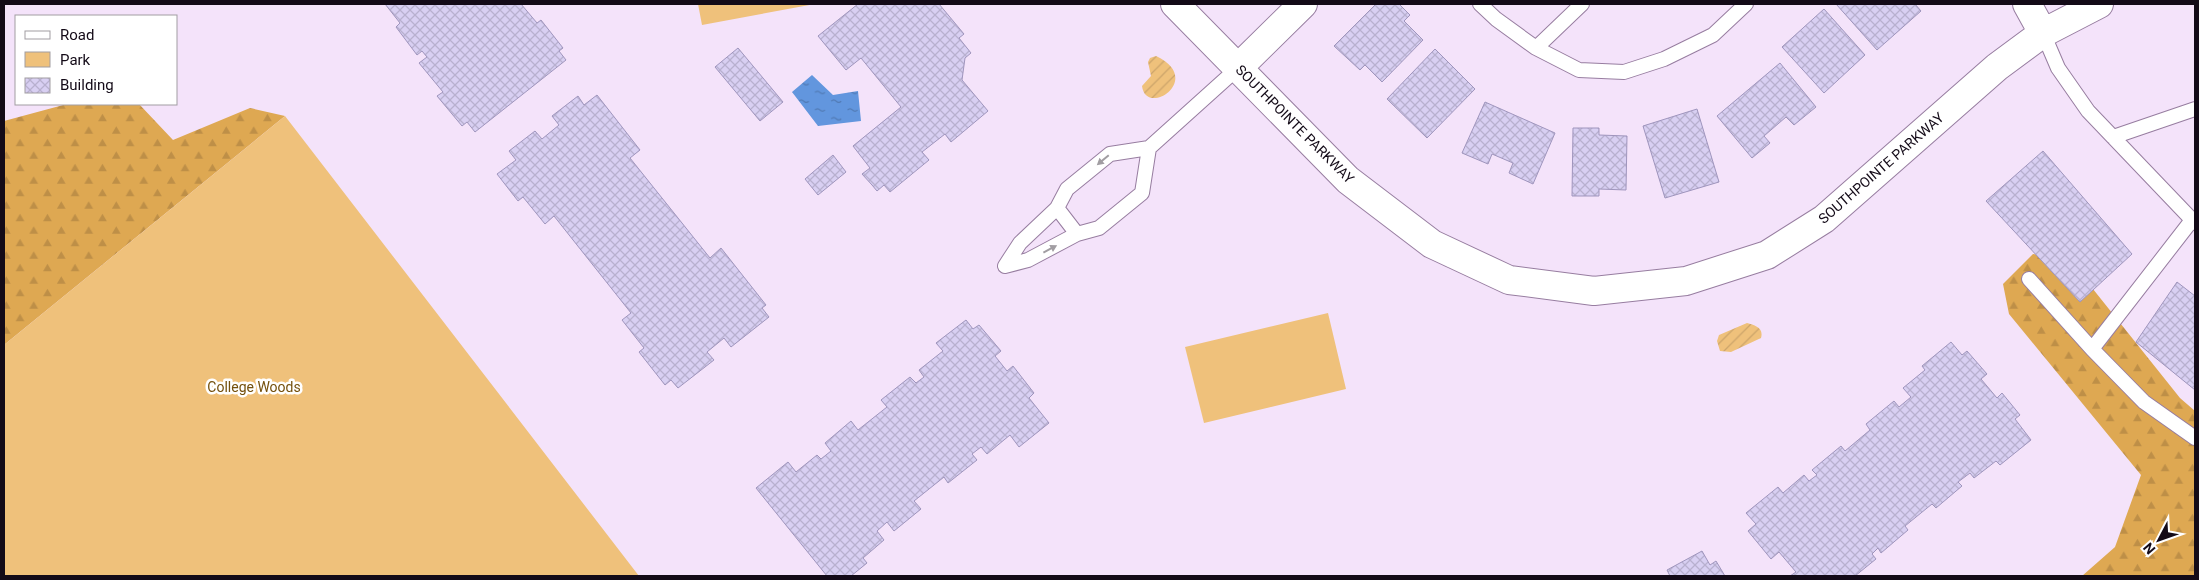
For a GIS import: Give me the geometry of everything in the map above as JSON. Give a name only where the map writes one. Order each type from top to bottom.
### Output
[{"type":"street","name":"SOUTHPOINTE PARKWAY","points":[[1175,4],[1348,180],[1432,244],[1509,280],[1594,291],[1686,281],[1766,255],[1824,220],[1997,67],[2043,34],[2098,4]]},
{"type":"street","points":[[1239,67],[1303,4]]},
{"type":"street","points":[[2027,4],[2043,34]]},
{"type":"lane","points":[[1480,4],[1496,19],[1536,48],[1579,70],[1624,72],[1664,60],[1713,35],[1746,4]]},
{"type":"lane","points":[[1536,48],[1582,4]]},
{"type":"lane","points":[[2043,34],[2063,75],[2088,111],[2194,222],[2092,349]]},
{"type":"lane","points":[[1149,148],[1142,193],[1099,228],[1077,234],[1028,260],[1004,266],[1020,243],[1057,208],[1068,189],[1110,154],[1149,148],[1239,67]]},
{"type":"lane","points":[[2113,137],[2195,109]]},
{"type":"lane","points":[[1057,208],[1077,234]]},
{"type":"lane","points":[[2029,279],[2092,349],[2144,402],[2195,438]]},
{"type":"green space","points":[[698,4],[815,4],[702,25]]},
{"type":"green space","points":[[1156,56],[1170,65],[1175,75],[1174,84],[1169,92],[1161,97],[1153,98],[1146,95],[1142,86],[1151,76],[1148,62],[1150,58]]},
{"type":"green space","points":[[63,105],[140,105],[173,140],[250,108],[285,116],[4,345],[4,121]]},
{"type":"green space","name":"College Woods","points":[[285,116],[639,576],[4,576],[4,345]]},
{"type":"green space","points":[[2033,254],[2069,259],[2180,398],[2195,411],[2195,576],[2082,576],[2115,547],[2141,475],[2009,314],[2003,284]]},
{"type":"green space","points":[[1328,313],[1346,389],[1204,423],[1185,347]]},
{"type":"green space","points":[[1747,323],[1760,329],[1761,338],[1731,352],[1720,351],[1717,341],[1719,335]]},
{"type":"water","points":[[812,75],[833,95],[858,91],[861,121],[818,126],[792,92]]},
{"type":"building","points":[[385,4],[521,4],[537,23],[541,20],[563,48],[559,51],[566,60],[475,132],[467,122],[462,126],[437,96],[443,92],[419,63],[427,57],[422,51],[417,55],[396,27],[400,23]]},
{"type":"building","points":[[858,4],[939,4],[964,34],[959,38],[971,53],[965,58],[962,80],[988,111],[951,142],[945,134],[922,152],[929,160],[890,192],[884,185],[877,191],[862,174],[870,168],[853,146],[901,107],[861,58],[846,70],[818,36]]},
{"type":"building","points":[[1376,4],[1399,4],[1410,15],[1404,21],[1423,40],[1382,82],[1365,65],[1360,70],[1334,46]]},
{"type":"building","points":[[1836,4],[1915,4],[1921,11],[1877,50]]},
{"type":"building","points":[[1824,9],[1865,55],[1824,93],[1782,47]]},
{"type":"building","points":[[738,48],[783,102],[760,121],[715,67]]},
{"type":"building","points":[[1435,49],[1475,89],[1427,138],[1387,99]]},
{"type":"building","points":[[1780,63],[1816,107],[1794,125],[1786,117],[1764,136],[1770,143],[1752,158],[1717,116]]},
{"type":"building","points":[[597,95],[640,150],[630,158],[710,258],[721,248],[766,305],[762,308],[769,317],[731,347],[724,338],[707,352],[714,360],[678,388],[671,380],[665,385],[639,352],[644,348],[622,320],[631,313],[554,216],[545,224],[523,197],[518,201],[497,174],[516,160],[509,151],[535,131],[542,139],[559,125],[552,116],[578,96],[584,105]]},
{"type":"building","points":[[1485,102],[1555,133],[1533,184],[1509,173],[1513,163],[1492,154],[1488,164],[1462,153]]},
{"type":"building","points":[[1697,109],[1719,182],[1665,198],[1643,126]]},
{"type":"building","points":[[1573,128],[1599,128],[1599,135],[1627,136],[1626,190],[1599,189],[1599,196],[1572,196]]},
{"type":"building","points":[[2043,151],[2132,254],[2080,302],[1986,201]]},
{"type":"building","points":[[833,155],[846,172],[818,195],[805,179]]},
{"type":"building","points":[[2177,282],[2195,296],[2195,390],[2136,342]]},
{"type":"building","points":[[966,320],[973,329],[979,325],[1001,351],[995,356],[1007,371],[1013,366],[1034,393],[1029,398],[1049,423],[1019,447],[1010,435],[987,454],[981,447],[972,454],[977,460],[948,483],[944,477],[914,501],[921,509],[894,531],[887,522],[877,531],[884,540],[863,558],[867,563],[851,576],[827,576],[756,488],[788,462],[796,472],[817,455],[821,459],[831,451],[825,443],[851,421],[858,430],[887,407],[881,400],[910,377],[916,383],[924,377],[919,370],[943,351],[936,343]]},
{"type":"building","points":[[1951,342],[1962,355],[1967,351],[1987,374],[1981,379],[1997,398],[2002,393],[2020,415],[2015,419],[2031,440],[2000,465],[1996,461],[1974,478],[1970,473],[1958,482],[1962,486],[1936,508],[1932,504],[1905,526],[1908,530],[1881,553],[1878,548],[1872,554],[1876,559],[1855,576],[1790,576],[1796,572],[1779,552],[1771,559],[1748,531],[1756,524],[1746,513],[1778,487],[1783,493],[1804,475],[1809,481],[1817,475],[1812,470],[1841,446],[1845,451],[1870,430],[1866,424],[1894,401],[1899,407],[1911,397],[1903,388],[1925,370],[1922,366]]},
{"type":"building","points":[[1702,551],[1710,565],[1716,561],[1725,576],[1670,576],[1667,570]]}]
